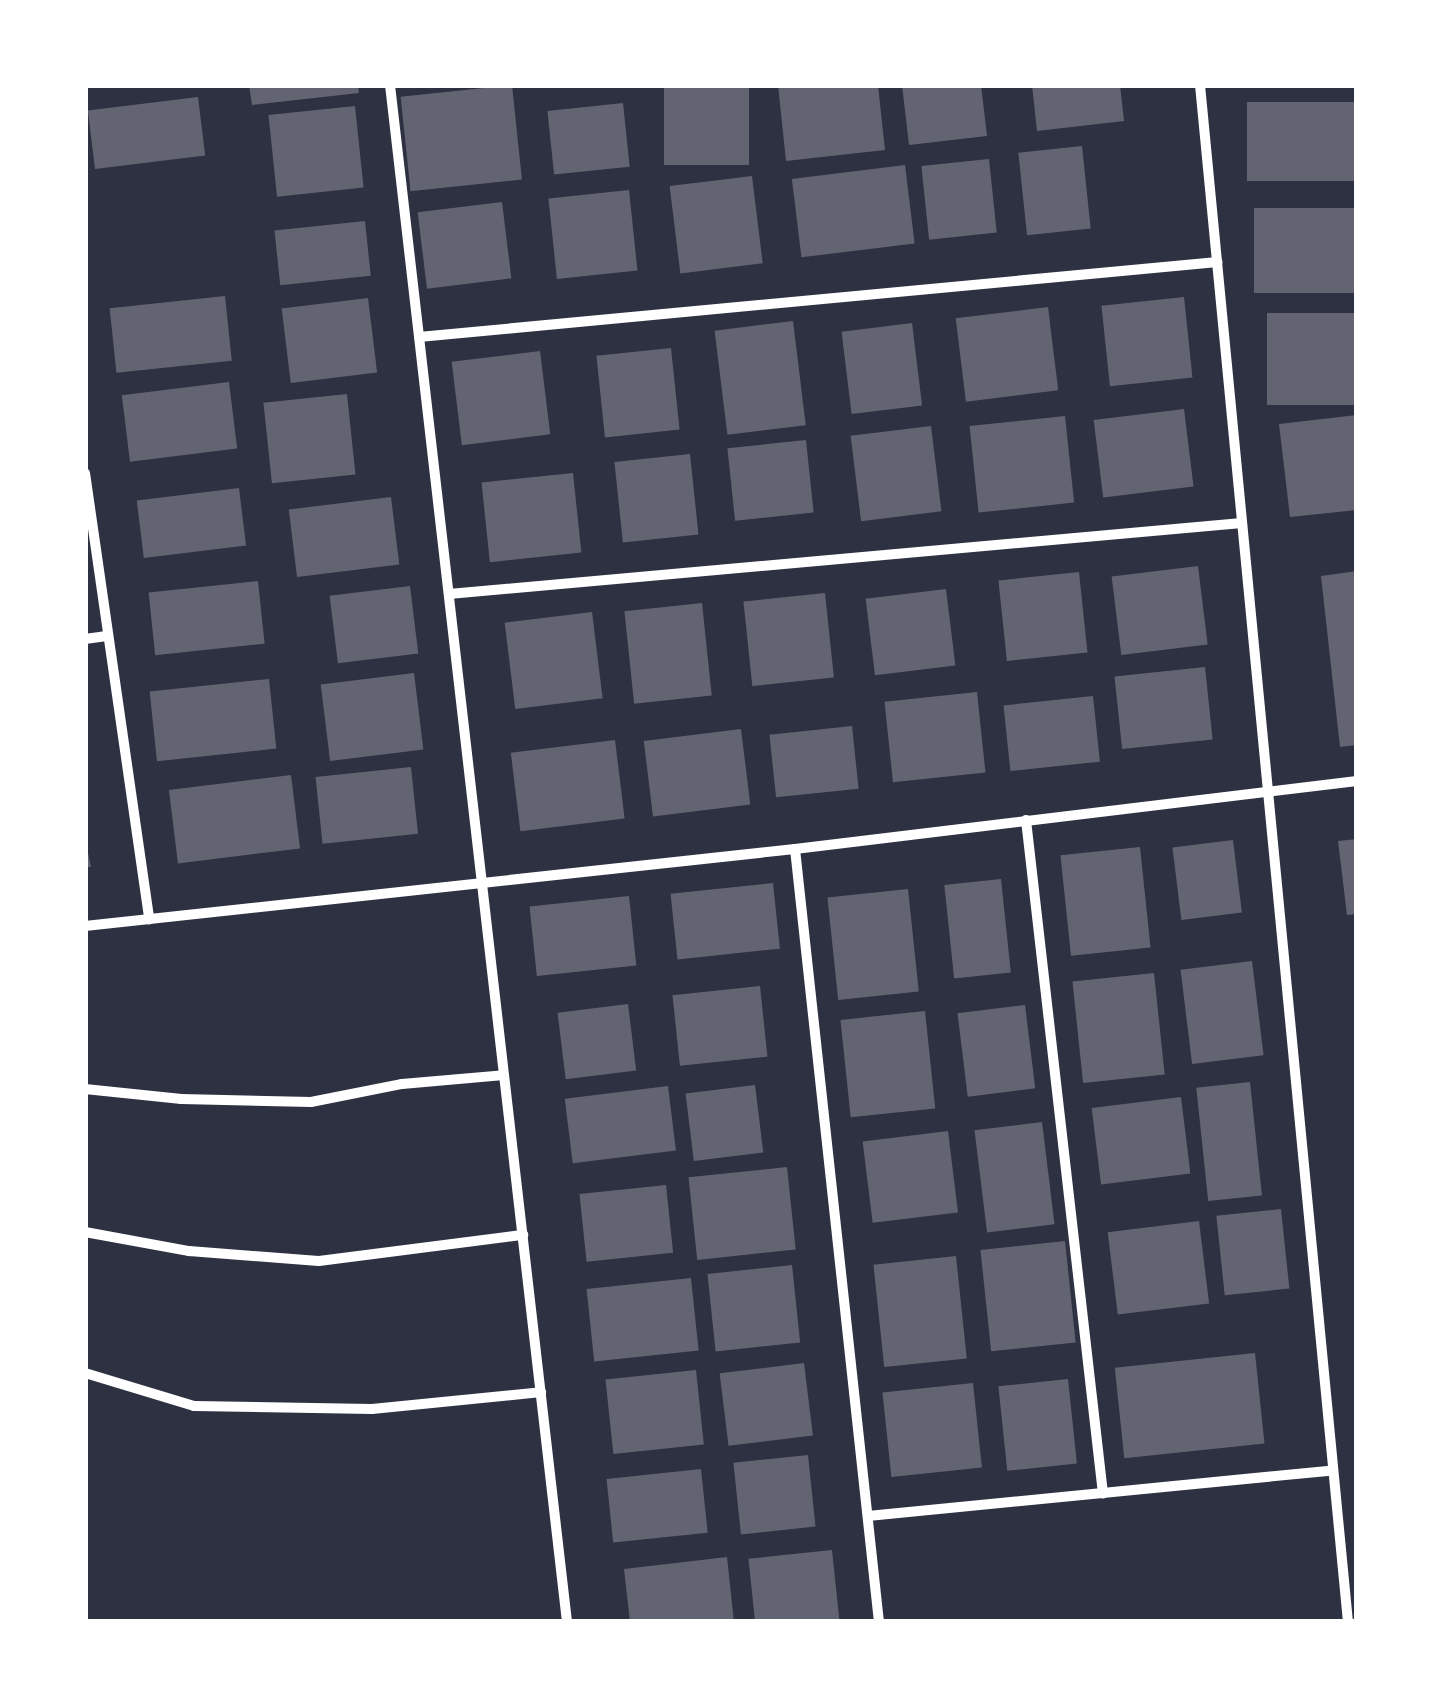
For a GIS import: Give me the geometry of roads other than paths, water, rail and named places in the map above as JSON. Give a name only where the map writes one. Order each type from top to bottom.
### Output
[{"type":"street","points":[[390,85],[568,1622]]},
{"type":"street","points":[[1200,85],[1348,1622]]},
{"type":"street","points":[[419,337],[1216,262]]},
{"type":"street","points":[[85,472],[150,919]]},
{"type":"street","points":[[449,594],[1242,523]]},
{"type":"street","points":[[85,640],[107,636]]},
{"type":"street","points":[[85,926],[795,849],[1357,781]]},
{"type":"street","points":[[1026,820],[1103,1494]]},
{"type":"street","points":[[795,849],[879,1622]]},
{"type":"street","points":[[85,1090],[181,1099],[311,1102],[402,1084],[504,1076]]},
{"type":"street","points":[[85,1232],[189,1251],[319,1261],[523,1236]]},
{"type":"street","points":[[85,1374],[194,1406],[372,1408],[541,1392]]},
{"type":"street","points":[[868,1516],[1333,1470]]}]
